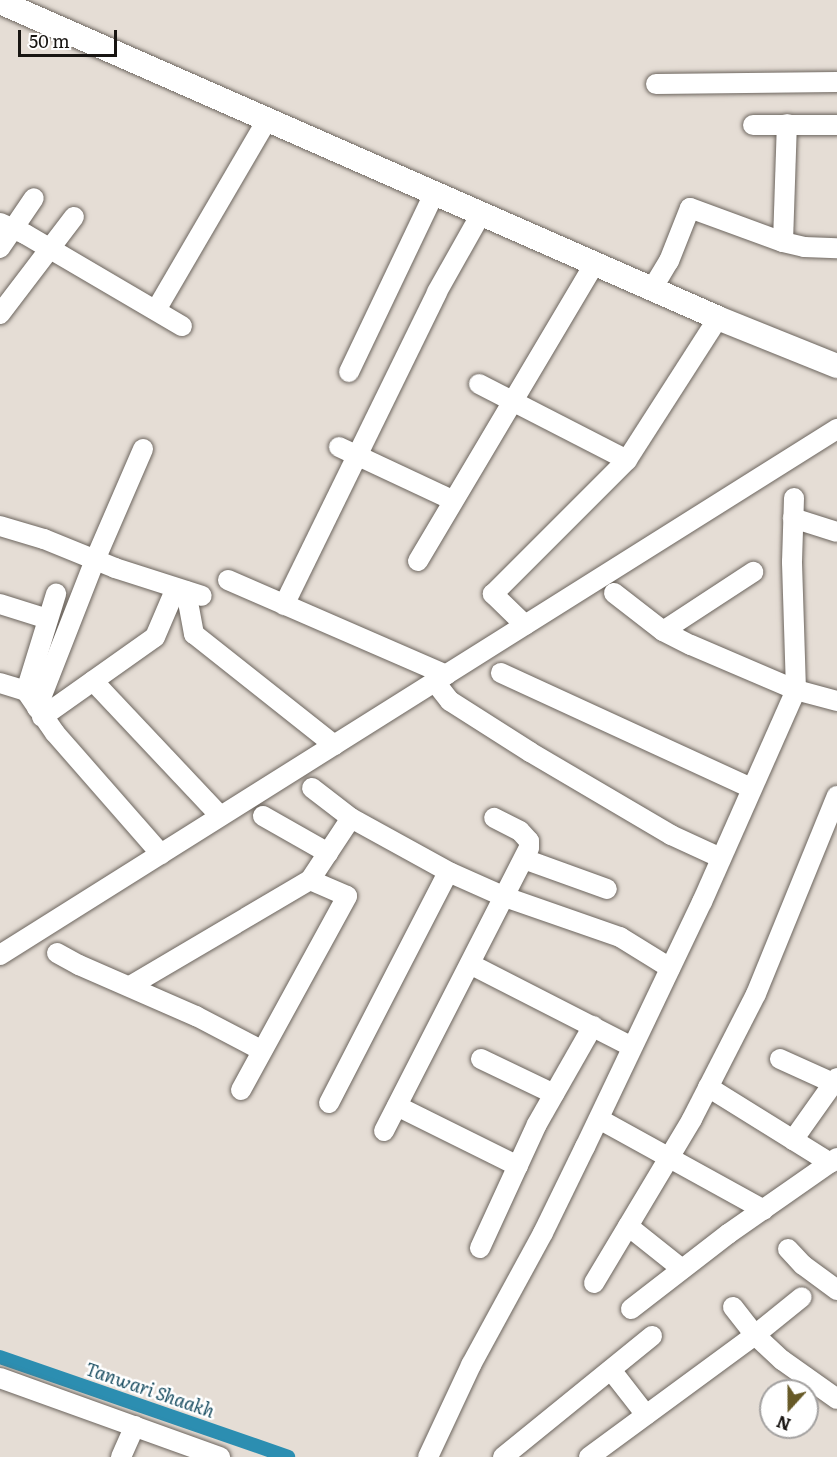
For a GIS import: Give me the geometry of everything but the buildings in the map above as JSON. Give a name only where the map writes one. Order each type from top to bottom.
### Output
[{"type":"main road","points":[[0,2],[651,289],[837,366]]},
{"type":"street","points":[[656,84],[837,82]]},
{"type":"street","points":[[156,310],[267,120]]},
{"type":"street","points":[[783,242],[787,124]]},
{"type":"street","points":[[753,125],[837,124]]},
{"type":"street","points":[[348,372],[434,194]]},
{"type":"street","points":[[0,248],[7,226],[34,198]]},
{"type":"street","points":[[651,289],[669,261],[690,208],[783,242],[804,247],[837,248]]},
{"type":"street","points":[[284,604],[437,292],[481,214]]},
{"type":"street","points":[[0,314],[74,217]]},
{"type":"street","points":[[7,226],[50,248],[182,326]]},
{"type":"street","points":[[418,561],[452,500],[514,402],[594,264]]},
{"type":"street","points":[[525,626],[493,594],[627,460],[718,318]]},
{"type":"street","points":[[479,384],[627,460]]},
{"type":"street","points":[[0,955],[837,429]]},
{"type":"street","points":[[339,447],[452,500]]},
{"type":"street","points":[[39,712],[95,560],[143,449]]},
{"type":"street","points":[[428,1457],[471,1365],[543,1233],[599,1119],[721,858],[796,690],[792,562],[794,498]]},
{"type":"street","points":[[794,518],[837,532]]},
{"type":"street","points":[[0,526],[44,539],[95,560],[188,592]]},
{"type":"street","points":[[663,631],[753,572]]},
{"type":"street","points":[[228,580],[440,678],[450,701],[521,747],[671,835],[721,858]]},
{"type":"street","points":[[39,712],[93,681],[155,637],[188,592]]},
{"type":"street","points":[[188,592],[194,634],[334,745]]},
{"type":"street","points":[[614,593],[663,631],[796,690],[837,701]]},
{"type":"street","points":[[26,691],[56,594]]},
{"type":"street","points":[[0,604],[48,619]]},
{"type":"street","points":[[501,673],[751,788]]},
{"type":"street","points":[[93,681],[220,816]]},
{"type":"street","points":[[0,683],[26,691],[39,712],[161,854]]},
{"type":"street","points":[[312,788],[351,818],[448,872],[505,897],[620,937],[670,968]]},
{"type":"street","points":[[594,1283],[669,1157],[756,994],[830,835],[837,796]]},
{"type":"street","points":[[263,816],[328,853]]},
{"type":"street","points":[[130,986],[310,880],[351,818]]},
{"type":"street","points":[[384,1131],[530,848],[529,840],[520,831],[494,818]]},
{"type":"street","points":[[524,859],[607,889]]},
{"type":"street","points":[[329,1102],[448,872]]},
{"type":"street","points":[[241,1090],[347,896],[310,880]]},
{"type":"street","points":[[57,953],[79,965],[196,1016],[261,1050]]},
{"type":"street","points":[[470,964],[632,1047]]},
{"type":"street","points":[[480,1248],[554,1094],[593,1026]]},
{"type":"street","points":[[481,1059],[554,1094]]},
{"type":"street","points":[[780,1059],[835,1081],[793,1140]]},
{"type":"street","points":[[631,1309],[682,1269],[834,1160],[793,1140],[708,1087]]},
{"type":"street","points":[[397,1106],[518,1166]]},
{"type":"street","points":[[599,1119],[669,1157],[684,1168],[764,1210]]},
{"type":"street","points":[[628,1226],[682,1269]]},
{"type":"street","points":[[788,1249],[803,1265],[837,1290]]},
{"type":"street","points":[[589,1457],[755,1335],[802,1297]]},
{"type":"street","points":[[733,1307],[755,1335],[782,1360],[837,1399]]},
{"type":"street","points":[[503,1457],[652,1336]]},
{"type":"street","points":[[611,1371],[645,1414]]},
{"type":"street","points":[[0,1378],[220,1457]]},
{"type":"street","points":[[121,1457],[135,1426]]},
{"type":"waterway","name":"Tanwari Shaakh","points":[[0,1357],[288,1457]]}]
